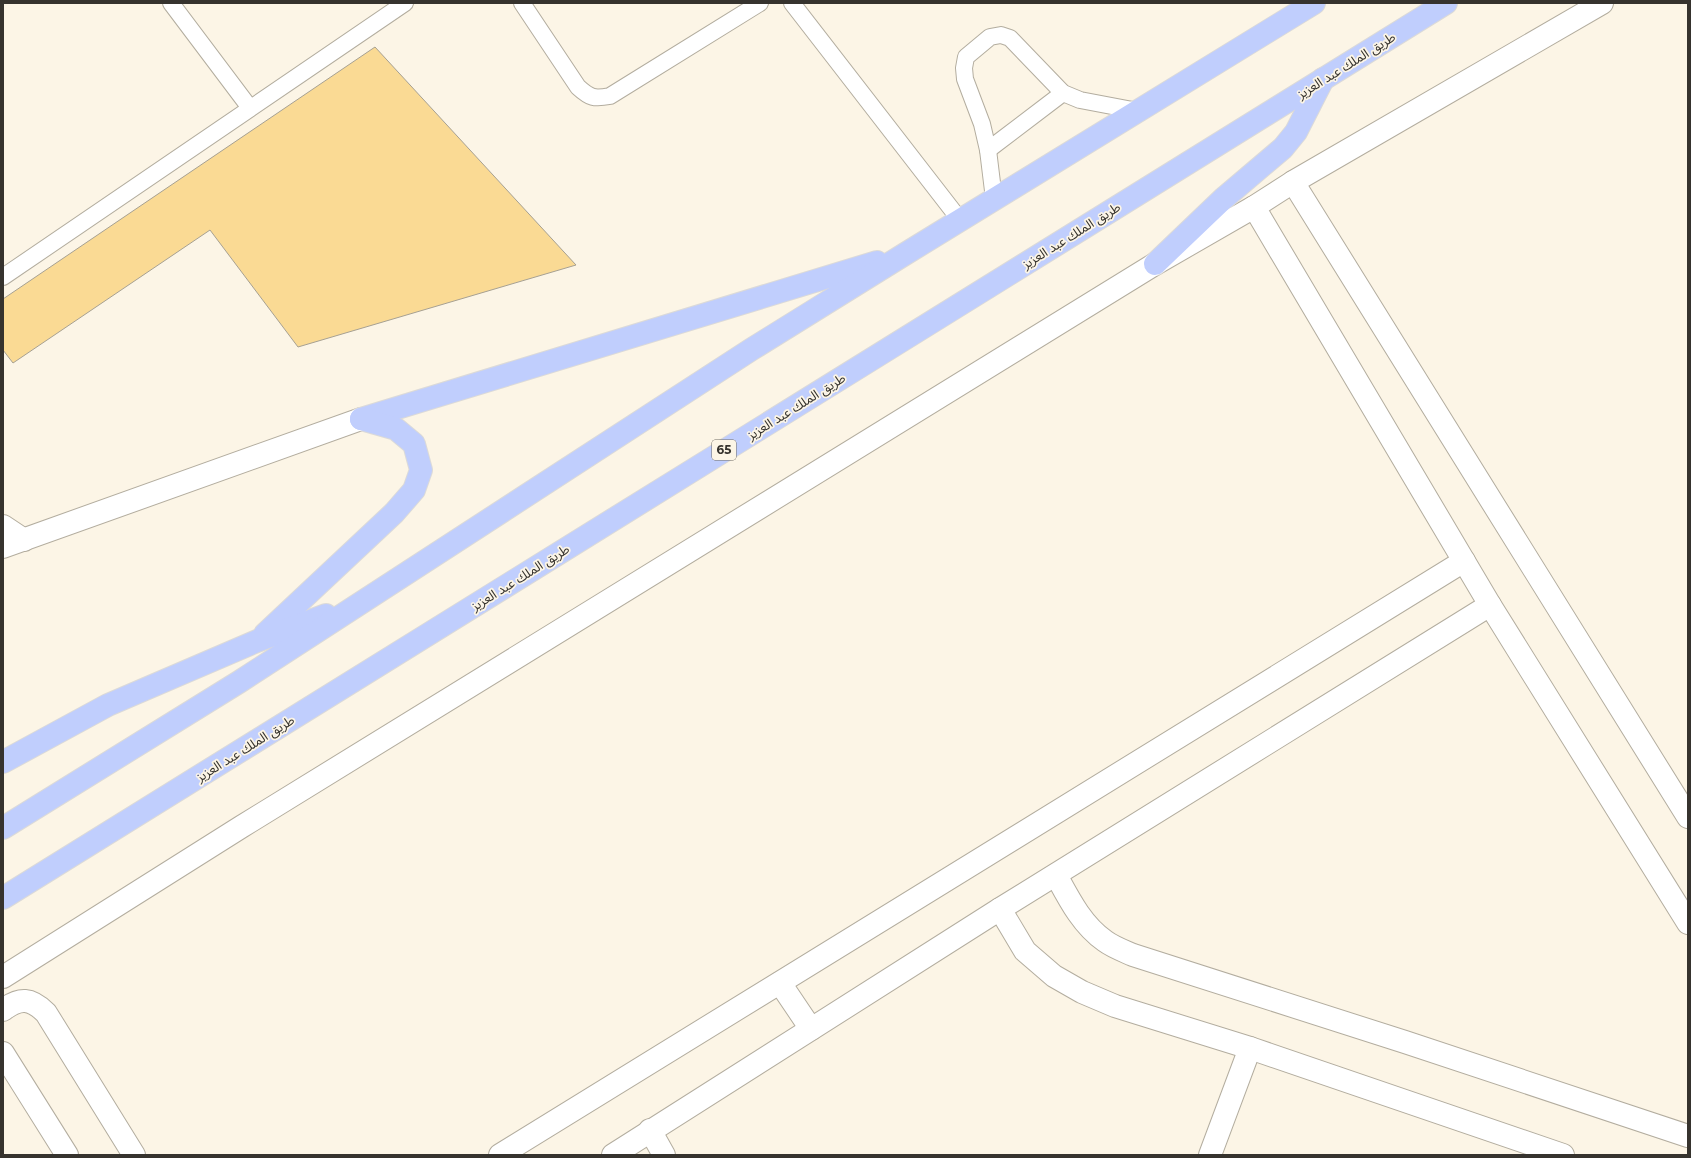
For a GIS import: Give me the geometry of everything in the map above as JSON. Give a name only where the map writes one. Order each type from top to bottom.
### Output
[{"type":"highway","points":[[3,828],[239,682],[752,349],[1314,3]]},
{"type":"highway","name":"طريق الملك عبد العزيز","points":[[3,898],[1446,3]]},
{"type":"highway","points":[[1155,264],[1223,199],[1283,148],[1296,132],[1323,79]]},
{"type":"highway","points":[[361,419],[905,254]]},
{"type":"highway","points":[[257,641],[394,514],[414,490],[420,470],[414,444],[396,429],[361,419]]},
{"type":"highway","points":[[3,762],[108,705],[257,641],[367,600]]},
{"type":"street","points":[[3,977],[241,827],[1155,264],[1254,207],[1293,182],[1602,3]]},
{"type":"street","points":[[1293,182],[1688,817]]},
{"type":"street","points":[[1254,207],[1490,605],[1688,923]]},
{"type":"street","points":[[3,547],[361,419]]},
{"type":"street","points":[[3,526],[24,540]]},
{"type":"street","points":[[500,1155],[1464,561]]},
{"type":"street","points":[[613,1155],[650,1130],[1000,909],[1490,605]]},
{"type":"street","points":[[1056,874],[1076,910],[1090,927],[1106,942],[1133,955],[1405,1042],[1688,1136]]},
{"type":"street","points":[[1000,909],[1025,950],[1054,976],[1082,992],[1115,1006],[1250,1048],[1563,1155]]},
{"type":"street","points":[[780,983],[811,1029]]},
{"type":"street","points":[[3,1010],[10,1005],[25,1000],[38,1005],[46,1013],[134,1155]]},
{"type":"street","points":[[1210,1155],[1250,1048]]},
{"type":"street","points":[[3,1053],[67,1155]]},
{"type":"street","points":[[650,1130],[664,1155]]},
{"type":"lane","points":[[171,3],[250,108]]},
{"type":"lane","points":[[3,277],[405,3]]},
{"type":"lane","points":[[522,3],[578,87],[587,96],[598,98],[610,96],[760,3]]},
{"type":"lane","points":[[792,3],[960,220]]},
{"type":"lane","points":[[994,199],[988,150],[982,124],[965,79],[964,68],[966,57],[990,37],[1001,35],[1010,38],[1063,93],[1080,100],[1138,111]]},
{"type":"lane","points":[[988,150],[1063,93]]},
{"type":"building","points":[[375,47],[576,265],[298,347],[210,230],[13,363],[3,350],[3,299]]}]
